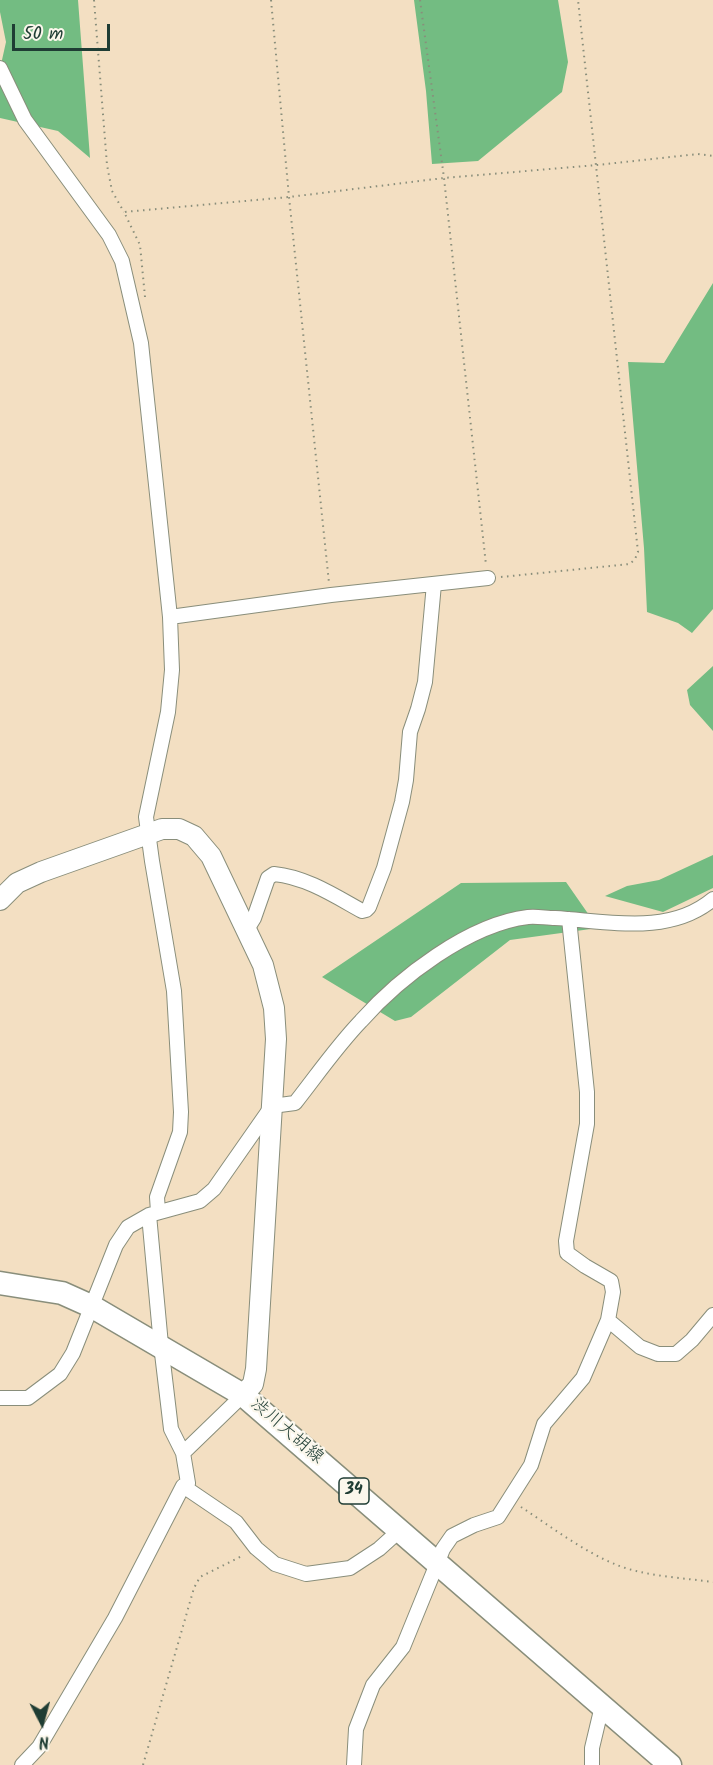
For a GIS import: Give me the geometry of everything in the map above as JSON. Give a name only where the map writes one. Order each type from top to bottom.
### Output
[{"type":"main road","name":"渋川大胡線","points":[[0,1283],[62,1293],[92,1306],[243,1395],[670,1765]]},
{"type":"street","points":[[0,68],[25,120],[109,235],[122,261],[141,343],[170,617],[172,670],[168,712],[146,817],[174,991],[181,1112],[180,1132],[157,1197],[154,1213],[161,1345],[171,1429],[183,1453],[188,1483],[183,1486],[109,1628],[39,1747],[22,1765]]},
{"type":"street","points":[[170,617],[330,595],[488,578]]},
{"type":"street","points":[[246,931],[254,918],[268,878],[274,874],[285,875],[312,885],[362,911],[369,907],[384,868],[402,802],[410,732],[425,682],[434,584]]},
{"type":"street","points":[[0,900],[17,884],[41,872],[148,833],[162,829],[179,829],[194,836],[211,856],[263,965],[274,1008],[276,1039],[256,1369],[253,1384],[183,1453]]},
{"type":"street","points":[[0,1398],[28,1398],[60,1374],[73,1353],[116,1245],[128,1227],[154,1213],[200,1201],[214,1189],[272,1106],[296,1103],[360,1021],[418,969],[462,940],[498,924],[529,917],[648,924],[681,918],[713,899]]},
{"type":"street","points":[[354,1765],[356,1729],[373,1685],[403,1647],[443,1548],[452,1536],[498,1517],[531,1465],[544,1424],[583,1378],[608,1320],[614,1292],[611,1281],[567,1253],[566,1241],[587,1124],[587,1092],[569,919]]},
{"type":"street","points":[[608,1320],[640,1347],[658,1354],[676,1354],[692,1340],[713,1315]]},
{"type":"street","points":[[183,1486],[236,1522],[256,1548],[275,1564],[306,1574],[350,1568],[379,1549],[400,1530]]},
{"type":"street","points":[[592,1765],[592,1748],[602,1706]]},
{"type":"path","points":[[94,0],[107,165],[112,191],[140,245],[145,299]]},
{"type":"path","points":[[271,0],[330,595]]},
{"type":"path","points":[[420,0],[444,178],[488,578],[630,564],[638,552],[578,0]]},
{"type":"path","points":[[124,212],[289,197],[444,178],[698,154],[713,156]]},
{"type":"path","points":[[508,1499],[584,1548],[617,1566],[660,1576],[713,1582]]},
{"type":"path","points":[[143,1765],[194,1588],[200,1577],[256,1548]]},
{"type":"green space","points":[[0,0],[78,0],[90,158],[58,131],[0,118],[0,69],[6,42]]},
{"type":"green space","points":[[414,0],[558,0],[568,62],[562,92],[478,161],[432,164],[426,91]]},
{"type":"green space","points":[[713,283],[713,609],[692,633],[678,623],[647,612],[644,548],[628,362],[664,363]]},
{"type":"green space","points":[[713,666],[713,731],[690,705],[687,690]]},
{"type":"green space","points":[[713,855],[713,888],[663,912],[605,896],[627,886],[659,880]]},
{"type":"green space","points":[[566,882],[598,928],[510,940],[411,1017],[395,1021],[322,977],[461,883]]}]
